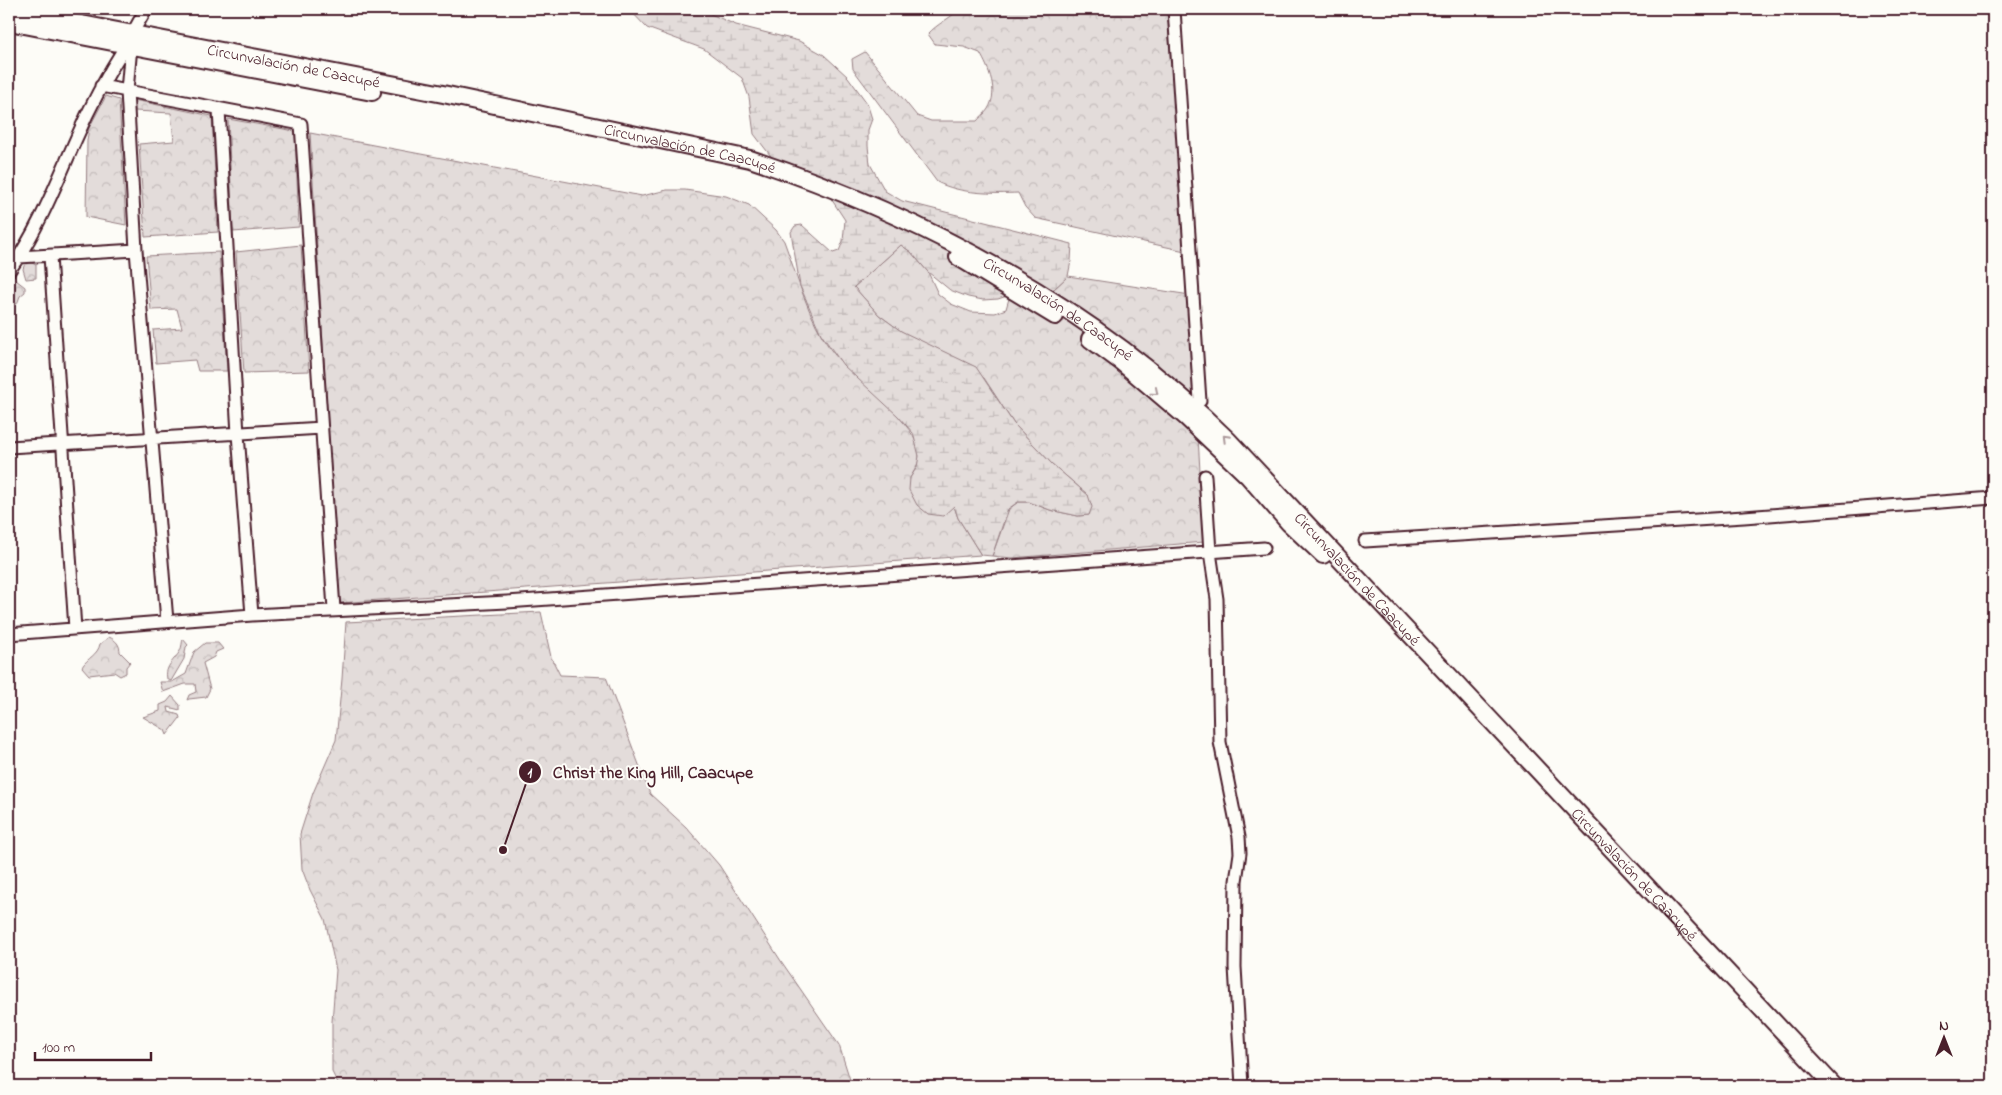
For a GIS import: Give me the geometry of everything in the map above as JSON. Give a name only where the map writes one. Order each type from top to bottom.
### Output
[{"type":"highway","name":"Circunvalación de Caacupé","points":[[9,10],[130,41],[682,154],[764,174],[880,219],[954,255],[1013,289],[1069,324],[1120,361],[1187,418],[1248,476],[1820,1086]]},
{"type":"highway","name":"Circunvalación de Caacupé","points":[[9,22],[452,96],[750,158],[797,174],[918,225],[1029,285],[1120,347],[1182,397],[1228,440],[1834,1086]]},
{"type":"street","points":[[9,271],[46,209],[101,86],[130,41],[146,9]]},
{"type":"street","points":[[1174,9],[1200,400]]},
{"type":"street","points":[[130,41],[127,91],[136,250],[167,622]]},
{"type":"street","points":[[101,86],[219,110],[301,124],[334,609]]},
{"type":"street","points":[[219,110],[238,434],[252,615]]},
{"type":"street","points":[[19,257],[136,250]]},
{"type":"street","points":[[50,256],[75,629]]},
{"type":"street","points":[[9,447],[322,428]]},
{"type":"street","points":[[1205,476],[1210,552],[1217,599],[1220,742],[1234,805],[1240,853],[1236,881],[1235,968],[1242,1086]]},
{"type":"street","points":[[1365,542],[1744,517],[1993,498]]},
{"type":"street","points":[[9,634],[334,609],[507,602],[1264,548]]},
{"type":"green space","points":[[629,9],[699,9],[736,25],[799,41],[824,55],[848,77],[867,103],[872,119],[868,130],[870,164],[885,191],[902,201],[1072,244],[1068,276],[1054,289],[1010,295],[998,299],[983,300],[968,297],[950,290],[928,272],[911,252],[901,245],[854,287],[879,315],[901,331],[976,367],[1014,424],[1052,464],[1088,495],[1092,507],[1089,515],[1078,516],[1050,510],[1029,502],[1018,502],[1008,509],[992,556],[981,555],[958,518],[954,506],[943,516],[928,514],[917,505],[909,490],[910,478],[917,467],[919,456],[913,433],[898,416],[843,365],[821,334],[800,286],[791,232],[795,226],[802,225],[833,253],[839,251],[843,241],[845,220],[828,194],[783,172],[754,134],[749,97],[742,78],[704,49],[647,28]]},
{"type":"green space","points":[[959,9],[1167,9],[1185,251],[1035,218],[1025,207],[1018,193],[966,191],[937,182],[853,69],[852,59],[865,52],[917,116],[931,121],[977,121],[988,109],[993,95],[992,80],[980,53],[964,47],[935,44],[928,34]]},
{"type":"green space","points":[[106,96],[119,100],[126,225],[86,217],[87,141],[89,128]]},
{"type":"green space","points":[[134,100],[212,116],[218,232],[145,237],[139,144],[174,141],[171,113],[135,111]]},
{"type":"green space","points":[[228,119],[295,131],[299,227],[233,232]]},
{"type":"green space","points":[[310,133],[642,196],[667,190],[685,190],[726,196],[749,205],[776,230],[784,241],[810,312],[831,350],[909,429],[917,444],[919,457],[910,478],[954,506],[958,518],[981,555],[339,603]]},
{"type":"green space","points":[[301,245],[309,371],[244,373],[236,252]]},
{"type":"green space","points":[[901,245],[911,252],[928,272],[938,294],[951,304],[971,312],[995,313],[1006,309],[1010,295],[1020,291],[1054,289],[1068,276],[1190,295],[1204,542],[1012,558],[992,556],[1009,509],[1018,502],[1029,502],[1050,510],[1078,516],[1089,515],[1088,495],[1052,464],[1014,424],[984,378],[901,331],[879,315],[854,287]]},
{"type":"green space","points":[[219,252],[227,371],[198,371],[195,360],[156,363],[153,330],[182,328],[177,309],[151,310],[146,256]]},
{"type":"green space","points":[[26,260],[36,265],[36,278],[26,279],[23,269]]},
{"type":"green space","points":[[16,280],[25,287],[25,292],[20,296],[17,304],[9,303],[15,287],[13,285]]},
{"type":"green space","points":[[541,612],[551,657],[560,675],[606,677],[650,794],[686,827],[719,865],[781,961],[839,1045],[852,1086],[339,1086],[332,1072],[332,1022],[336,970],[325,919],[310,890],[302,869],[300,834],[313,793],[336,740],[346,622]]},
{"type":"green space","points":[[109,637],[117,643],[120,652],[130,662],[126,667],[126,673],[120,676],[114,672],[89,675],[82,667],[97,651],[100,644]]},
{"type":"green space","points":[[183,639],[188,645],[184,659],[171,681],[167,679],[167,670],[180,651]]},
{"type":"green space","points":[[205,643],[218,643],[223,649],[216,652],[214,657],[203,663],[210,689],[206,697],[187,700],[189,695],[196,692],[195,684],[185,684],[163,692],[160,682],[172,682],[186,674],[194,652]]},
{"type":"green space","points":[[172,696],[180,705],[180,710],[168,707],[169,712],[179,715],[180,718],[167,735],[165,730],[143,717],[160,711],[160,705],[167,702]]},
{"type":"place","name":"Christ the King Hill, Caacupe","points":[[503,850]]}]
